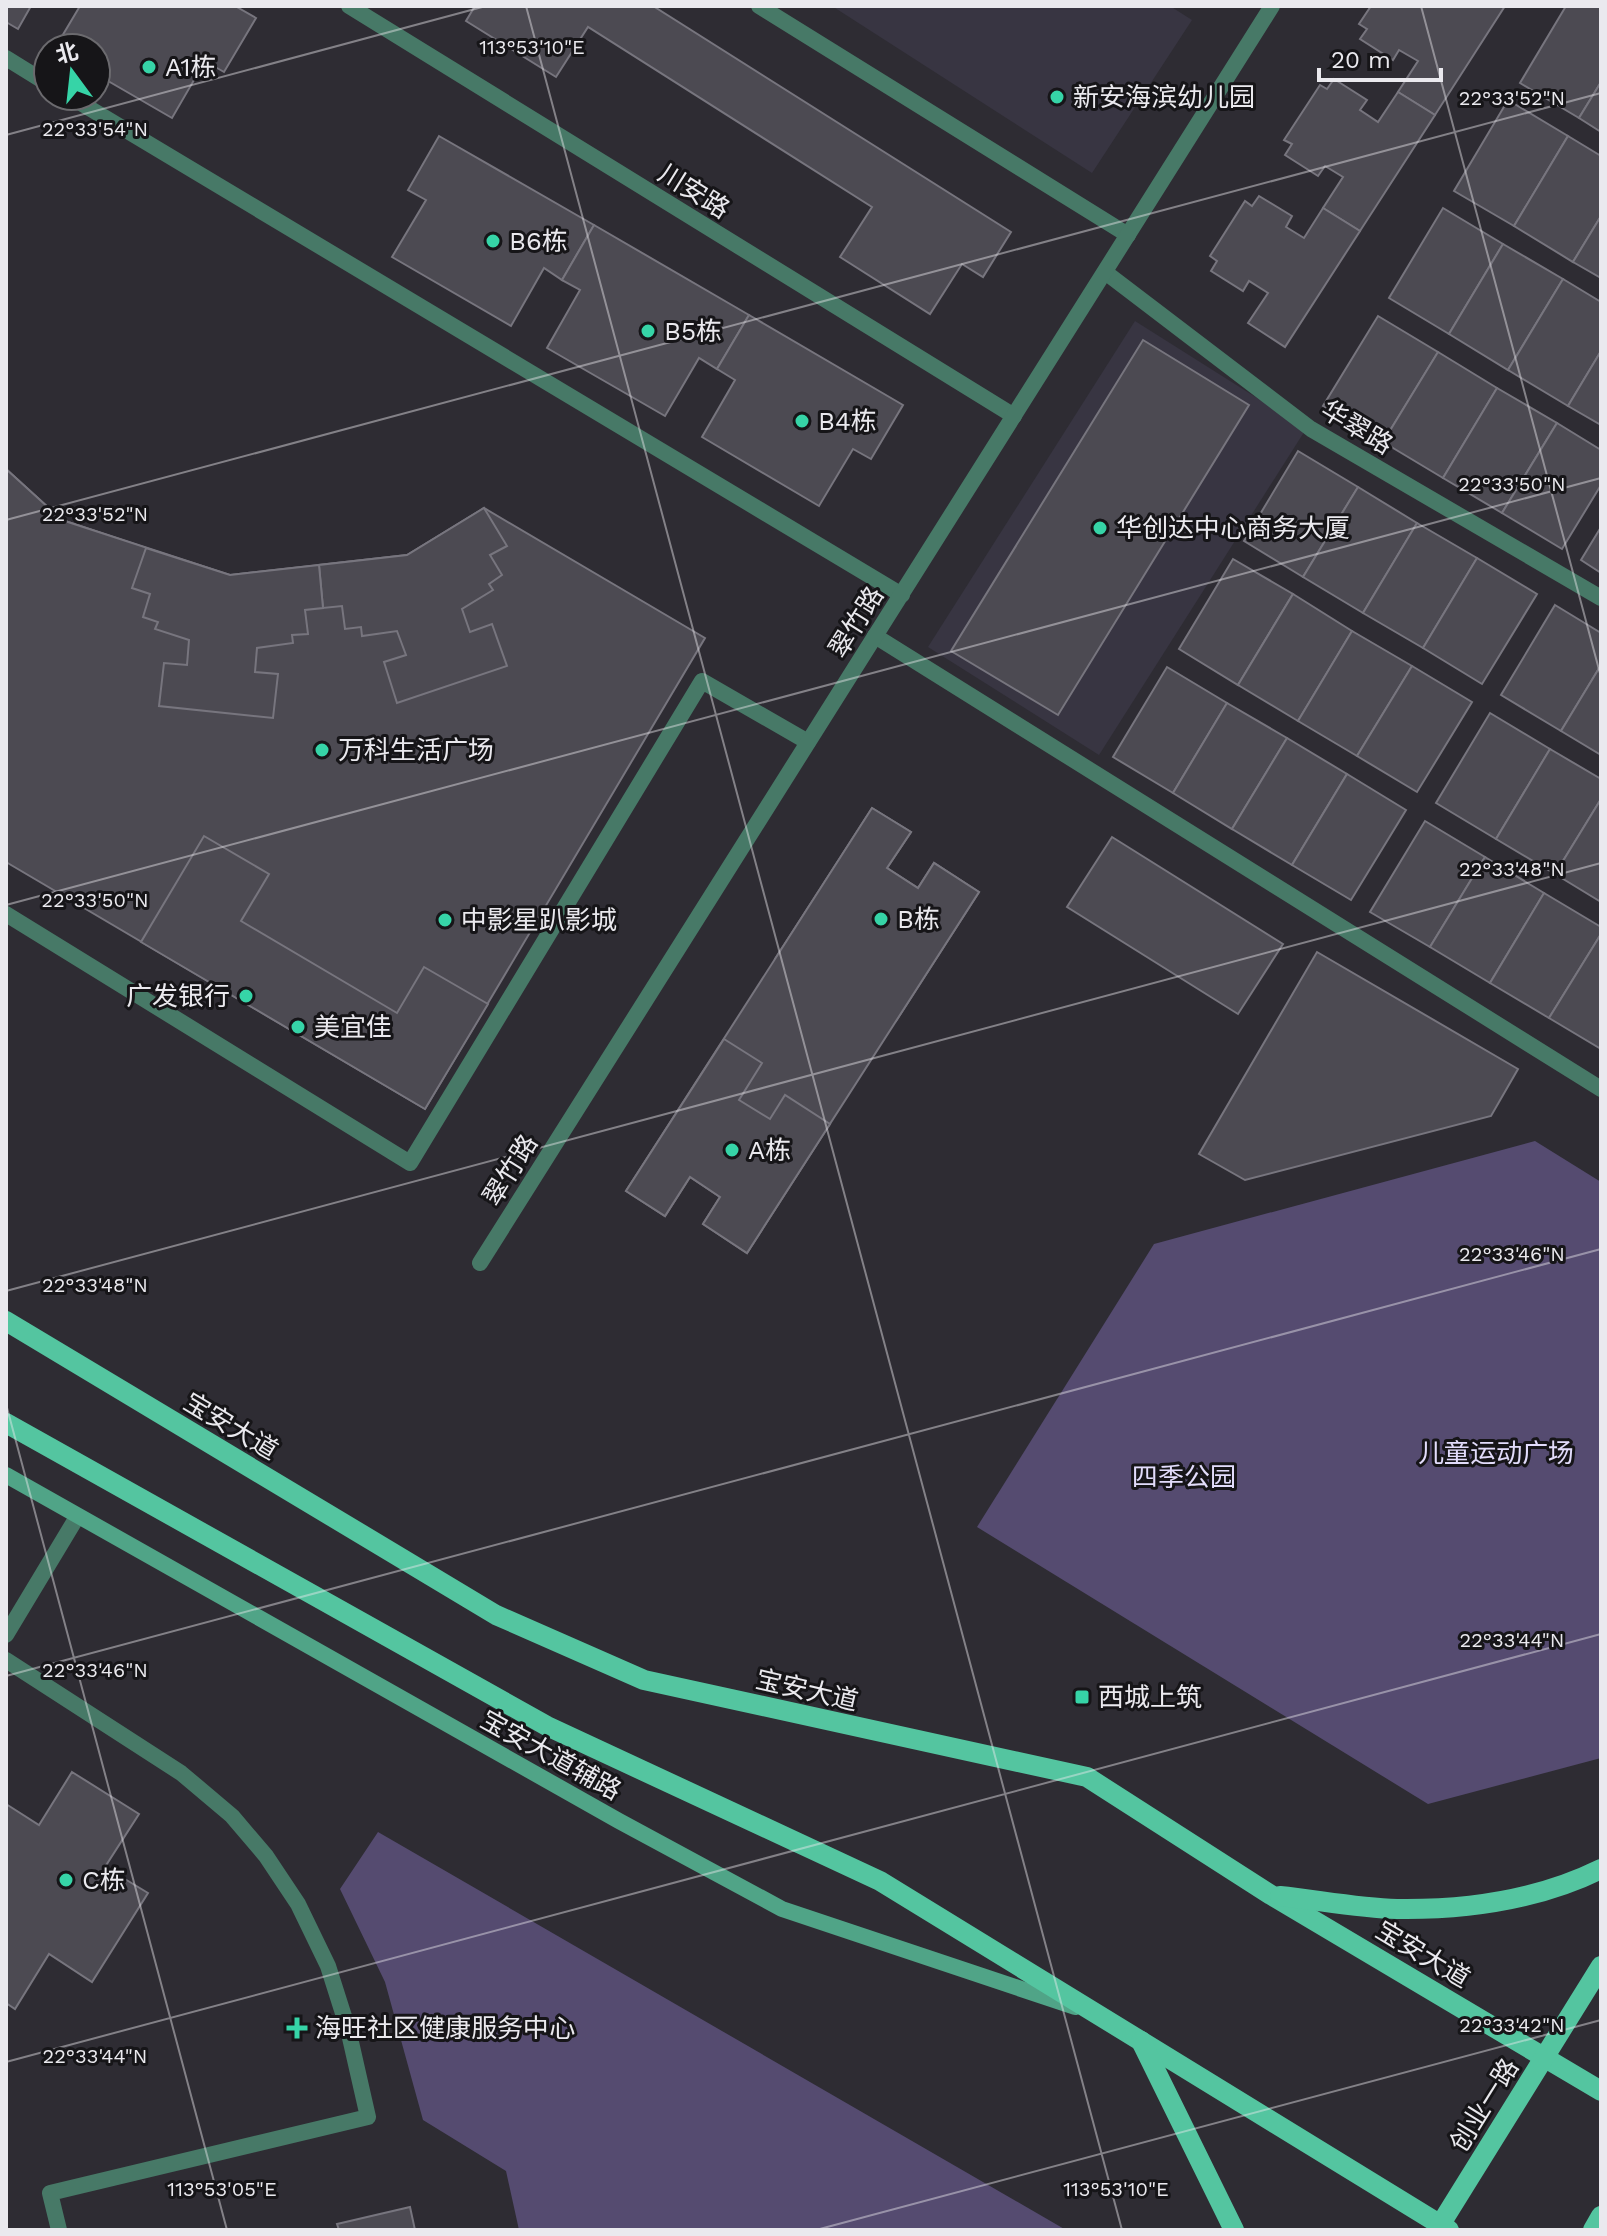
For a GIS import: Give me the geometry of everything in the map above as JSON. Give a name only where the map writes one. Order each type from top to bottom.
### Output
[{"type":"main road","name":"宝安大道","points":[[6,1321],[496,1615],[644,1680],[1087,1777],[1271,1895],[1601,2091]]},
{"type":"main road","points":[[6,1423],[547,1726],[880,1881],[1442,2228]]},
{"type":"main road","name":"宝安大道辅路","points":[[6,1475],[619,1821],[782,1909],[1099,2016]]},
{"type":"main road","points":[[1271,1895],[1396,1909],[1475,1905],[1523,1897],[1578,1880],[1601,1869]]},
{"type":"main road","name":"创业一路","points":[[1442,2228],[1601,1966]]},
{"type":"main road","points":[[1141,2041],[1234,2230]]},
{"type":"main road","points":[[1593,2230],[1601,2216]]},
{"type":"street","name":"川安路","points":[[349,6],[1014,416]]},
{"type":"street","points":[[759,6],[1128,235]]},
{"type":"street","name":"翠竹路","points":[[480,1263],[1272,6]]},
{"type":"street","points":[[6,58],[32,74]]},
{"type":"street","points":[[96,112],[902,595]]},
{"type":"street","name":"华翠路","points":[[1105,272],[1311,429],[1601,598]]},
{"type":"street","points":[[875,636],[1601,1089]]},
{"type":"street","points":[[6,914],[410,1163],[702,681],[808,742]]},
{"type":"street","points":[[6,1635],[77,1517]]},
{"type":"street","points":[[6,1660],[181,1773],[232,1816],[266,1856],[298,1904],[328,1966],[348,2029],[368,2117],[50,2193],[59,2230]]},
{"type":"shaded area","name":"新安海滨幼儿园","points":[[832,6],[1170,6],[1192,20],[1092,173]]},
{"type":"shaded area","name":"华创达中心商务大厦","points":[[1135,321],[1306,429],[1099,755],[928,647]]},
{"type":"green space","name":"四季公园","points":[[1535,1141],[1601,1182],[1601,1758],[1428,1804],[977,1527],[1154,1244]]},
{"type":"green space","points":[[378,1832],[1066,2230],[519,2230],[506,2171],[423,2120],[385,1982],[340,1889]]},
{"type":"building","points":[[6,6],[31,6],[18,29],[6,22]]},
{"type":"building","name":"A1栋","points":[[80,6],[235,6],[256,18],[224,72],[205,61],[172,118],[112,83],[112,32],[65,32]]},
{"type":"building","points":[[475,6],[653,6],[1011,232],[983,277],[962,264],[930,314],[840,257],[872,207],[588,27],[556,77],[466,21]]},
{"type":"building","points":[[1371,6],[1505,6],[1435,115],[1398,92],[1418,61],[1399,50],[1393,60],[1360,39],[1367,29],[1359,24]]},
{"type":"building","points":[[1566,6],[1601,8],[1601,82],[1579,118],[1520,83]]},
{"type":"building","points":[[1334,79],[1367,100],[1360,110],[1378,122],[1398,92],[1435,115],[1360,231],[1323,208],[1343,177],[1325,166],[1318,176],[1285,155],[1292,144],[1284,140],[1320,85],[1327,89]]},
{"type":"building","points":[[1601,82],[1601,132],[1579,118]]},
{"type":"building","points":[[1508,100],[1568,136],[1514,226],[1454,191]]},
{"type":"building","name":"B6栋","points":[[439,136],[594,225],[562,280],[544,268],[511,326],[392,257],[426,200],[408,190]]},
{"type":"building","points":[[1568,136],[1601,156],[1601,216],[1573,262],[1514,226]]},
{"type":"building","points":[[1259,196],[1292,216],[1286,227],[1304,238],[1323,208],[1360,231],[1285,347],[1248,323],[1268,293],[1249,281],[1243,291],[1211,271],[1217,261],[1210,256],[1245,201],[1252,206]]},
{"type":"building","points":[[1443,208],[1503,244],[1449,334],[1389,298]]},
{"type":"building","points":[[1601,216],[1601,278],[1573,262]]},
{"type":"building","name":"B5栋","points":[[594,225],[749,315],[717,369],[699,358],[665,416],[547,348],[580,290],[562,280]]},
{"type":"building","points":[[1503,244],[1563,279],[1508,370],[1449,334]]},
{"type":"building","points":[[1563,279],[1601,302],[1601,351],[1568,406],[1508,370]]},
{"type":"building","name":"B4栋","points":[[749,315],[903,405],[871,459],[853,449],[819,506],[702,437],[735,380],[717,369]]},
{"type":"building","points":[[1378,316],[1438,352],[1383,442],[1323,406]]},
{"type":"building","name":"华创达中心商务大厦","points":[[1143,340],[1249,405],[1058,715],[951,651]]},
{"type":"building","points":[[1601,351],[1601,425],[1568,406]]},
{"type":"building","points":[[1438,352],[1497,388],[1443,478],[1383,442]]},
{"type":"building","points":[[1497,388],[1557,423],[1502,513],[1443,478]]},
{"type":"building","points":[[1557,423],[1601,450],[1601,485],[1562,549],[1502,513]]},
{"type":"building","points":[[1298,451],[1358,487],[1303,577],[1244,541]]},
{"type":"building","points":[[6,469],[62,520],[146,548],[132,588],[114,583],[107,605],[92,600],[89,608],[55,597],[43,618],[63,630],[40,667],[6,647]]},
{"type":"building","name":"万科生活广场","points":[[6,469],[62,520],[230,575],[407,555],[484,508],[705,638],[425,1109],[6,862]]},
{"type":"building","points":[[1358,487],[1417,523],[1363,613],[1303,577]]},
{"type":"building","points":[[484,508],[507,546],[490,555],[502,575],[489,584],[493,590],[462,609],[470,632],[492,624],[507,666],[397,703],[384,662],[406,655],[397,631],[362,636],[361,627],[345,629],[342,606],[323,608],[319,565],[407,555]]},
{"type":"building","points":[[1417,523],[1477,558],[1423,648],[1363,613]]},
{"type":"building","points":[[1601,527],[1601,573],[1581,560]]},
{"type":"building","points":[[146,548],[230,575],[319,565],[323,608],[305,610],[308,634],[292,635],[293,643],[257,648],[255,672],[278,674],[273,718],[159,706],[164,663],[187,665],[189,640],[155,629],[158,622],[143,617],[150,594],[132,588]]},
{"type":"building","points":[[1477,558],[1537,594],[1482,684],[1423,648]]},
{"type":"building","points":[[1233,559],[1293,594],[1238,685],[1179,649]]},
{"type":"building","points":[[1293,594],[1352,631],[1298,721],[1238,685]]},
{"type":"building","points":[[1555,605],[1601,633],[1601,665],[1561,731],[1501,695]]},
{"type":"building","points":[[1352,631],[1412,666],[1357,756],[1298,721]]},
{"type":"building","points":[[1601,665],[1601,755],[1561,731]]},
{"type":"building","points":[[1412,666],[1472,702],[1417,792],[1357,756]]},
{"type":"building","points":[[1167,667],[1227,703],[1173,793],[1113,757]]},
{"type":"building","points":[[1227,703],[1287,738],[1232,829],[1173,793]]},
{"type":"building","points":[[1490,713],[1550,749],[1496,839],[1436,803]]},
{"type":"building","points":[[1287,738],[1347,774],[1292,865],[1232,829]]},
{"type":"building","points":[[1550,749],[1601,779],[1601,799],[1555,874],[1496,839]]},
{"type":"building","points":[[1347,774],[1406,810],[1351,900],[1292,865]]},
{"type":"building","points":[[1601,799],[1601,902],[1555,874]]},
{"type":"building","name":"B栋","points":[[872,808],[911,832],[887,868],[918,888],[934,863],[979,892],[896,1021],[853,994],[871,967],[841,946],[815,985],[775,959]]},
{"type":"building","points":[[872,808],[911,832],[887,868],[918,888],[934,863],[979,892],[747,1253],[703,1224],[720,1197],[690,1177],[665,1216],[626,1191]]},
{"type":"building","points":[[1425,821],[1485,857],[1430,947],[1370,912]]},
{"type":"building","points":[[204,836],[269,874],[241,921],[397,1013],[424,967],[488,1004],[425,1109],[141,942]]},
{"type":"building","points":[[1112,837],[1283,944],[1238,1014],[1067,907]]},
{"type":"building","points":[[1485,857],[1544,893],[1490,983],[1430,947]]},
{"type":"building","points":[[1544,893],[1601,927],[1601,934],[1549,1018],[1490,983]]},
{"type":"building","points":[[1601,934],[1601,1049],[1549,1018]]},
{"type":"building","points":[[1317,952],[1518,1069],[1491,1116],[1245,1180],[1199,1154]]},
{"type":"building","name":"A栋","points":[[724,1039],[762,1063],[739,1100],[770,1119],[785,1095],[830,1124],[747,1253],[703,1224],[720,1197],[690,1177],[665,1216],[626,1191]]},
{"type":"building","name":"C栋","points":[[72,1772],[139,1814],[105,1867],[148,1893],[92,1982],[49,1954],[15,2009],[6,2003],[6,1804],[39,1825]]},
{"type":"building","points":[[410,2207],[415,2230],[339,2230],[337,2224]]},
{"type":"place","name":"A1栋","points":[[149,67]]},
{"type":"place","name":"新安海滨幼儿园","points":[[1057,97]]},
{"type":"place","name":"B6栋","points":[[493,241]]},
{"type":"place","name":"B5栋","points":[[648,331]]},
{"type":"place","name":"B4栋","points":[[802,421]]},
{"type":"place","name":"华创达中心商务大厦","points":[[1100,528]]},
{"type":"place","name":"万科生活广场","points":[[322,750]]},
{"type":"place","name":"B栋","points":[[881,919]]},
{"type":"place","name":"中影星趴影城","points":[[445,920]]},
{"type":"place","name":"广发银行","points":[[246,996]]},
{"type":"place","name":"美宜佳","points":[[298,1027]]},
{"type":"place","name":"A栋","points":[[732,1150]]},
{"type":"place","name":"西城上筑","points":[[1082,1697]]},
{"type":"place","name":"C栋","points":[[66,1880]]},
{"type":"place","name":"海旺社区健康服务中心","points":[[297,2028]]},
{"type":"park label","name":"儿童运动广场","points":[[1496,1453]]}]
